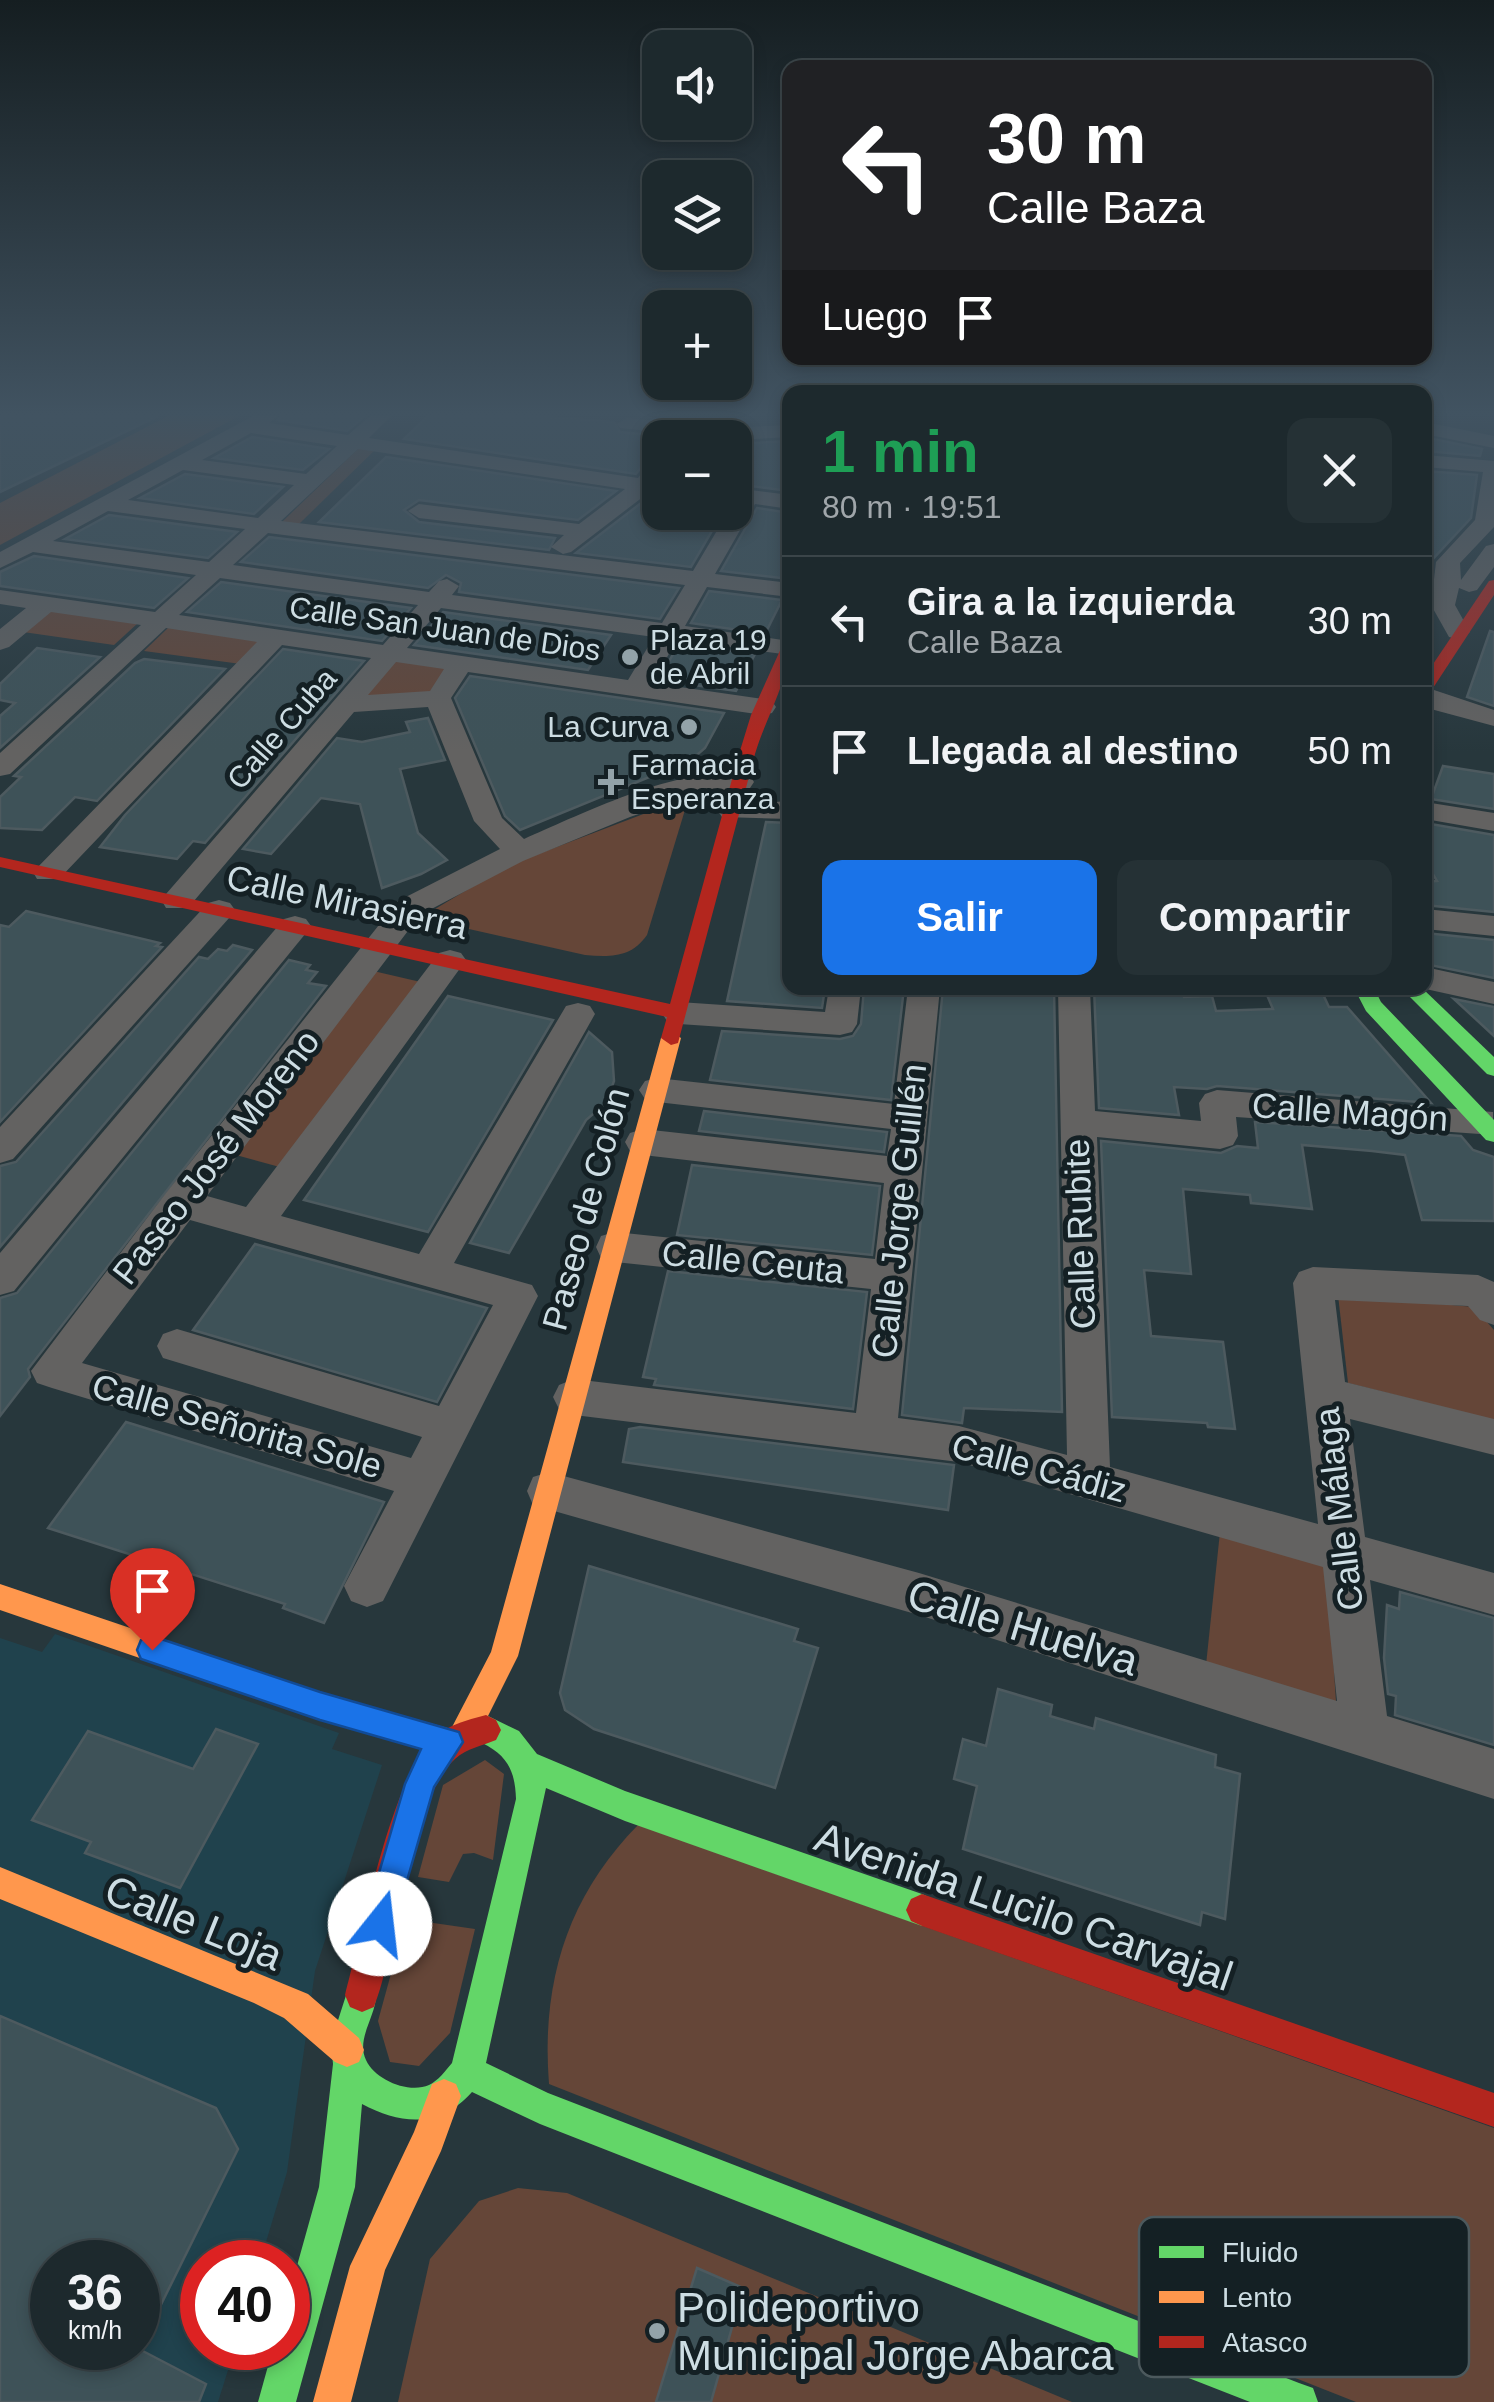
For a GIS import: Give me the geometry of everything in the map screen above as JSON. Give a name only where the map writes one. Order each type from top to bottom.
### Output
[{"type":"street","points":[[0,561],[61,528]]},
{"type":"street","points":[[0,768],[260,528]]},
{"type":"street","points":[[279,528],[389,542],[466,562],[498,576],[513,558],[782,589]]},
{"type":"street","points":[[389,542],[402,528]]},
{"type":"street","points":[[566,528],[583,530]]},
{"type":"street","points":[[546,562],[586,528]]},
{"type":"street","points":[[1472,588],[1448,562],[1485,528]]},
{"type":"street","points":[[636,689],[725,530]]},
{"type":"street","points":[[30,545],[434,602],[608,654],[669,632],[782,646]]},
{"type":"street","points":[[1432,680],[1458,632],[1472,588],[1494,551]]},
{"type":"street","name":"Calle Cuba","points":[[177,900],[466,562]]},
{"type":"street","points":[[1458,632],[1444,605],[1472,588]]},
{"type":"street","name":"Calle San Juan de Dios","points":[[0,597],[460,664],[608,654],[636,689],[762,707]]},
{"type":"street","points":[[0,642],[45,604]]},
{"type":"street","points":[[1432,629],[1458,632]]},
{"type":"street","points":[[48,872],[276,638]]},
{"type":"street","points":[[438,698],[460,664]]},
{"type":"street","name":"Paseo de Colón","points":[[348,2058],[420,1784],[432,1759],[456,1738],[504,1656],[743,768],[762,707],[782,664]]},
{"type":"street","points":[[1432,694],[1436,702],[1494,718]]},
{"type":"street","points":[[348,704],[438,698]]},
{"type":"street","points":[[438,698],[488,821],[517,850]]},
{"type":"street","points":[[380,944],[408,908],[464,874],[517,850],[684,788],[722,780],[778,751]]},
{"type":"street","points":[[732,812],[782,810]]},
{"type":"street","points":[[1432,812],[1494,822]]},
{"type":"street","name":"Calle Mirasierra","points":[[0,862],[679,1012]]},
{"type":"street","points":[[0,1150],[219,910]]},
{"type":"street","points":[[1432,920],[1494,926]]},
{"type":"street","points":[[0,1280],[295,926]]},
{"type":"street","name":"Paseo José Moreno","points":[[52,1372],[380,944]]},
{"type":"street","name":"Paseo José Moreno","points":[[254,1224],[450,960]]},
{"type":"street","points":[[1432,980],[1494,993]]},
{"type":"street","points":[[679,1012],[840,1024],[844,995]]},
{"type":"street","name":"Calle Jorge Guillén","points":[[875,1434],[923,995]]},
{"type":"street","name":"Calle Rubite","points":[[1074,995],[1089,1480]]},
{"type":"street","points":[[1368,995],[1373,1006],[1487,1127]]},
{"type":"street","points":[[1419,995],[1494,1069]]},
{"type":"street","points":[[429,1270],[578,1014]]},
{"type":"street","points":[[658,1090],[909,1118]]},
{"type":"street","name":"Calle Magón","points":[[1076,1122],[1220,1136],[1217,1103],[1487,1127]]},
{"type":"street","points":[[643,1142],[904,1172]]},
{"type":"street","points":[[178,1203],[518,1296],[367,1586]]},
{"type":"street","name":"Calle Ceuta","points":[[614,1247],[892,1276]]},
{"type":"street","name":"Calle Málaga","points":[[1365,1734],[1314,1283],[1478,1291],[1494,1309]]},
{"type":"street","name":"Calle Señorita Sole","points":[[178,1346],[449,1427]]},
{"type":"street","name":"Calle Señorita Sole","points":[[52,1372],[422,1480]]},
{"type":"street","points":[[1326,1395],[1494,1437]]},
{"type":"street","name":"Calle Cádiz","points":[[574,1397],[959,1444],[1494,1594]]},
{"type":"street","name":"Calle Huelva","points":[[549,1491],[919,1594],[1494,1774]]},
{"type":"street","points":[[0,1597],[320,1706],[456,1738],[510,1722],[532,1766],[531,1799],[467,2072],[444,2096],[435,2133],[396,2199],[368,2266],[332,2402]]},
{"type":"street","name":"Paseo de Colón","points":[[504,1656],[510,1722]]},
{"type":"street","name":"Avenida Lucilo Carvajal","points":[[532,1766],[625,1806],[1494,2110]]},
{"type":"street","name":"Calle Loja","points":[[0,1883],[296,2006],[348,2058],[376,2094],[414,2106],[444,2096]]},
{"type":"street","points":[[277,2402],[337,2187],[348,2058]]},
{"type":"street","points":[[467,2072],[540,2106],[1139,2340]]},
{"type":"street","points":[[1235,2377],[1299,2402]]},
{"type":"shaded area","points":[[0,528],[31,528],[0,545]]},
{"type":"shaded area","points":[[49,610],[138,623],[114,645],[23,632]]},
{"type":"shaded area","points":[[169,627],[263,640],[241,664],[144,651]]},
{"type":"shaded area","points":[[397,660],[447,667],[428,695],[362,698]]},
{"type":"shaded area","points":[[688,800],[647,935],[627,952],[585,955],[420,918],[507,866]]},
{"type":"shaded area","points":[[369,970],[425,983],[287,1169],[225,1152]]},
{"type":"shaded area","points":[[1338,1295],[1474,1307],[1494,1330],[1494,1420],[1348,1383]]},
{"type":"shaded area","points":[[1220,1532],[1327,1563],[1336,1702],[1206,1665]]},
{"type":"shaded area","points":[[55,1634],[339,1733],[332,1749],[382,1765],[315,1971],[287,2172],[267,2240],[180,2240],[180,2370],[228,2370],[218,2402],[0,2402],[0,1638],[42,1652]]},
{"type":"shaded area","points":[[485,1760],[504,1774],[493,1860],[474,1853],[463,1854],[449,1882],[418,1877],[443,1785]]},
{"type":"shaded area","points":[[638,1825],[1494,2128],[1494,2402],[1356,2402],[1293,2377],[1469,2377],[1469,2217],[1139,2217],[1139,2316],[549,2084],[550,2011],[564,1944],[593,1882]]},
{"type":"shaded area","points":[[406,1919],[475,1929],[450,2033],[419,2066],[390,2062],[378,2021]]},
{"type":"shaded area","name":"Polideportivo Municipal Jorge Abarca","points":[[518,2188],[567,2193],[1072,2402],[398,2402],[430,2259],[479,2201]]},
{"type":"building","points":[[85,528],[208,528],[237,532],[208,558],[65,539]]},
{"type":"building","points":[[369,528],[471,528],[555,538],[549,550]]},
{"type":"building","points":[[608,528],[713,530],[691,567],[576,553]]},
{"type":"building","points":[[782,528],[782,578],[721,571],[744,530]]},
{"type":"building","points":[[1432,528],[1462,528],[1433,559]]},
{"type":"building","points":[[269,537],[679,588],[660,619],[459,592],[461,583],[446,575],[428,588],[241,562]]},
{"type":"building","points":[[34,556],[188,578],[154,608],[0,586],[0,572]]},
{"type":"building","points":[[221,582],[411,608],[382,641],[187,612]]},
{"type":"building","points":[[709,591],[782,600],[765,634],[691,623]]},
{"type":"building","points":[[443,612],[611,635],[588,670],[414,645]]},
{"type":"building","points":[[1490,631],[1494,632],[1494,706],[1467,697]]},
{"type":"building","points":[[679,644],[755,654],[736,691],[658,680]]},
{"type":"building","points":[[37,648],[100,657],[0,748],[0,716],[15,703],[0,700],[0,684]]},
{"type":"building","points":[[283,649],[364,661],[205,843],[193,841],[177,859],[100,847],[125,815]]},
{"type":"building","points":[[144,659],[225,669],[97,801],[75,797],[42,830],[0,828],[0,797],[21,777],[14,776],[135,663]]},
{"type":"building","points":[[470,676],[724,713],[705,748],[691,760],[520,830],[505,816],[455,698]]},
{"type":"building","points":[[428,718],[445,760],[400,769],[418,833],[447,860],[382,888],[360,804],[321,798],[271,854],[243,849],[337,738],[362,742],[410,732],[406,722]]},
{"type":"building","points":[[1443,766],[1494,774],[1494,809],[1432,796]]},
{"type":"building","points":[[766,822],[782,823],[782,995],[824,995],[822,1008],[727,1001]]},
{"type":"building","points":[[1432,824],[1494,835],[1494,912],[1432,906],[1432,881],[1437,881],[1432,873]]},
{"type":"building","points":[[26,911],[160,943],[156,946],[162,947],[0,1122],[0,925],[9,927]]},
{"type":"building","points":[[1432,934],[1494,940],[1494,978],[1432,965]]},
{"type":"building","points":[[233,945],[252,950],[0,1247],[0,1166],[16,1162],[199,957],[208,959],[218,949],[227,951]]},
{"type":"building","points":[[289,960],[310,965],[306,970],[317,972],[308,983],[326,986],[28,1369],[30,1377],[0,1416],[0,1298],[17,1293]]},
{"type":"building","points":[[863,995],[903,995],[891,1100],[710,1080],[722,1031],[840,1039],[853,1036],[861,1024]]},
{"type":"building","points":[[942,995],[1054,995],[1062,1412],[964,1408],[962,1423],[902,1415]]},
{"type":"building","points":[[1094,995],[1212,996],[1216,1011],[1273,1009],[1267,995],[1323,995],[1329,1007],[1347,1007],[1431,1103],[1217,1086],[1174,1087],[1179,1115],[1099,1108]]},
{"type":"building","points":[[448,996],[553,1020],[428,1232],[304,1200]]},
{"type":"building","points":[[1454,999],[1494,1007],[1494,1036]]},
{"type":"building","points":[[589,1032],[612,1052],[614,1081],[606,1103],[586,1120],[509,1253],[470,1243]]},
{"type":"building","points":[[704,1111],[887,1132],[884,1152],[699,1131]]},
{"type":"building","points":[[1255,1122],[1461,1136],[1473,1150],[1494,1157],[1494,1221],[1422,1220],[1405,1155],[1372,1151],[1302,1145],[1312,1209],[1251,1203],[1250,1195],[1183,1189],[1191,1274],[1144,1270],[1151,1336],[1223,1342],[1235,1429],[1208,1427],[1207,1423],[1112,1417],[1101,1141],[1221,1153],[1237,1146],[1258,1148]]},
{"type":"building","points":[[692,1165],[880,1186],[872,1255],[677,1235]]},
{"type":"building","points":[[255,1244],[487,1308],[437,1402],[193,1330]]},
{"type":"building","points":[[668,1271],[867,1292],[853,1409],[654,1385],[656,1379],[643,1377]]},
{"type":"building","points":[[126,1422],[384,1502],[324,1623],[283,1608],[285,1604],[48,1528]]},
{"type":"building","points":[[640,1427],[954,1465],[948,1510],[623,1462],[629,1429]]},
{"type":"building","points":[[589,1566],[798,1629],[794,1641],[818,1648],[775,1788],[594,1729],[565,1710],[560,1693]]},
{"type":"building","points":[[1400,1592],[1494,1618],[1494,1745],[1395,1715],[1396,1696],[1388,1694],[1384,1658],[1387,1605],[1399,1609]]},
{"type":"building","points":[[998,1689],[1052,1705],[1050,1716],[1094,1729],[1096,1718],[1216,1755],[1215,1767],[1240,1774],[1225,1919],[1202,1912],[1200,1925],[963,1849],[977,1786],[954,1779],[963,1739],[986,1746]]},
{"type":"building","points":[[216,1729],[258,1744],[180,1888],[85,1853],[91,1842],[32,1820],[88,1731],[193,1769]]},
{"type":"building","points":[[0,2016],[216,2108],[238,2149],[193,2240],[180,2240],[180,2266],[160,2307],[160,2240],[30,2240],[30,2370],[160,2370],[160,2360],[206,2384],[199,2402],[0,2402]]},
{"type":"building","points":[[697,2268],[743,2288],[711,2402],[656,2402]]},
{"type":"traffic: fast","points":[[1368,995],[1373,1006],[1494,1134]]},
{"type":"traffic: fast","points":[[1418,995],[1494,1069]]},
{"type":"traffic: fast","points":[[362,1995],[347,2049],[349,2062],[365,2085],[390,2099],[418,2104],[442,2097],[467,2072],[531,1799],[527,1764],[522,1756],[509,1741],[486,1730]]},
{"type":"traffic: fast","points":[[532,1767],[625,1806],[922,1910]]},
{"type":"traffic: fast","points":[[277,2402],[337,2187],[349,2066]]},
{"type":"traffic: fast","points":[[467,2072],[540,2107],[1139,2340]]},
{"type":"traffic: fast","points":[[1235,2377],[1299,2402]]},
{"type":"traffic: slow","points":[[464,1734],[504,1656],[671,1038]]},
{"type":"traffic: slow","points":[[0,1597],[320,1706],[448,1742]]},
{"type":"traffic: slow","points":[[0,1883],[265,1991],[296,2006],[347,2050]]},
{"type":"traffic: slow","points":[[332,2402],[368,2266],[429,2139],[444,2096]]},
{"type":"traffic: jam","points":[[1432,677],[1494,584]]},
{"type":"traffic: jam","points":[[671,1038],[747,754],[782,664]]},
{"type":"traffic: jam","points":[[0,862],[679,1013]]},
{"type":"traffic: jam","points":[[362,1995],[405,1832],[427,1773],[449,1745],[486,1730]]},
{"type":"traffic: jam","points":[[922,1910],[1494,2110]]},
{"type":"place","name":"Plaza 19 de Abril","points":[[630,657]]},
{"type":"place","name":"La Curva","points":[[689,727]]},
{"type":"place","name":"Farmacia Esperanza","points":[[611,782]]},
{"type":"place","name":"Polideportivo Municipal Jorge Abarca","points":[[657,2331]]},
{"type":"route","points":[[152,1650],[320,1706],[448,1742],[432,1759],[420,1784],[380,1924]]}]
